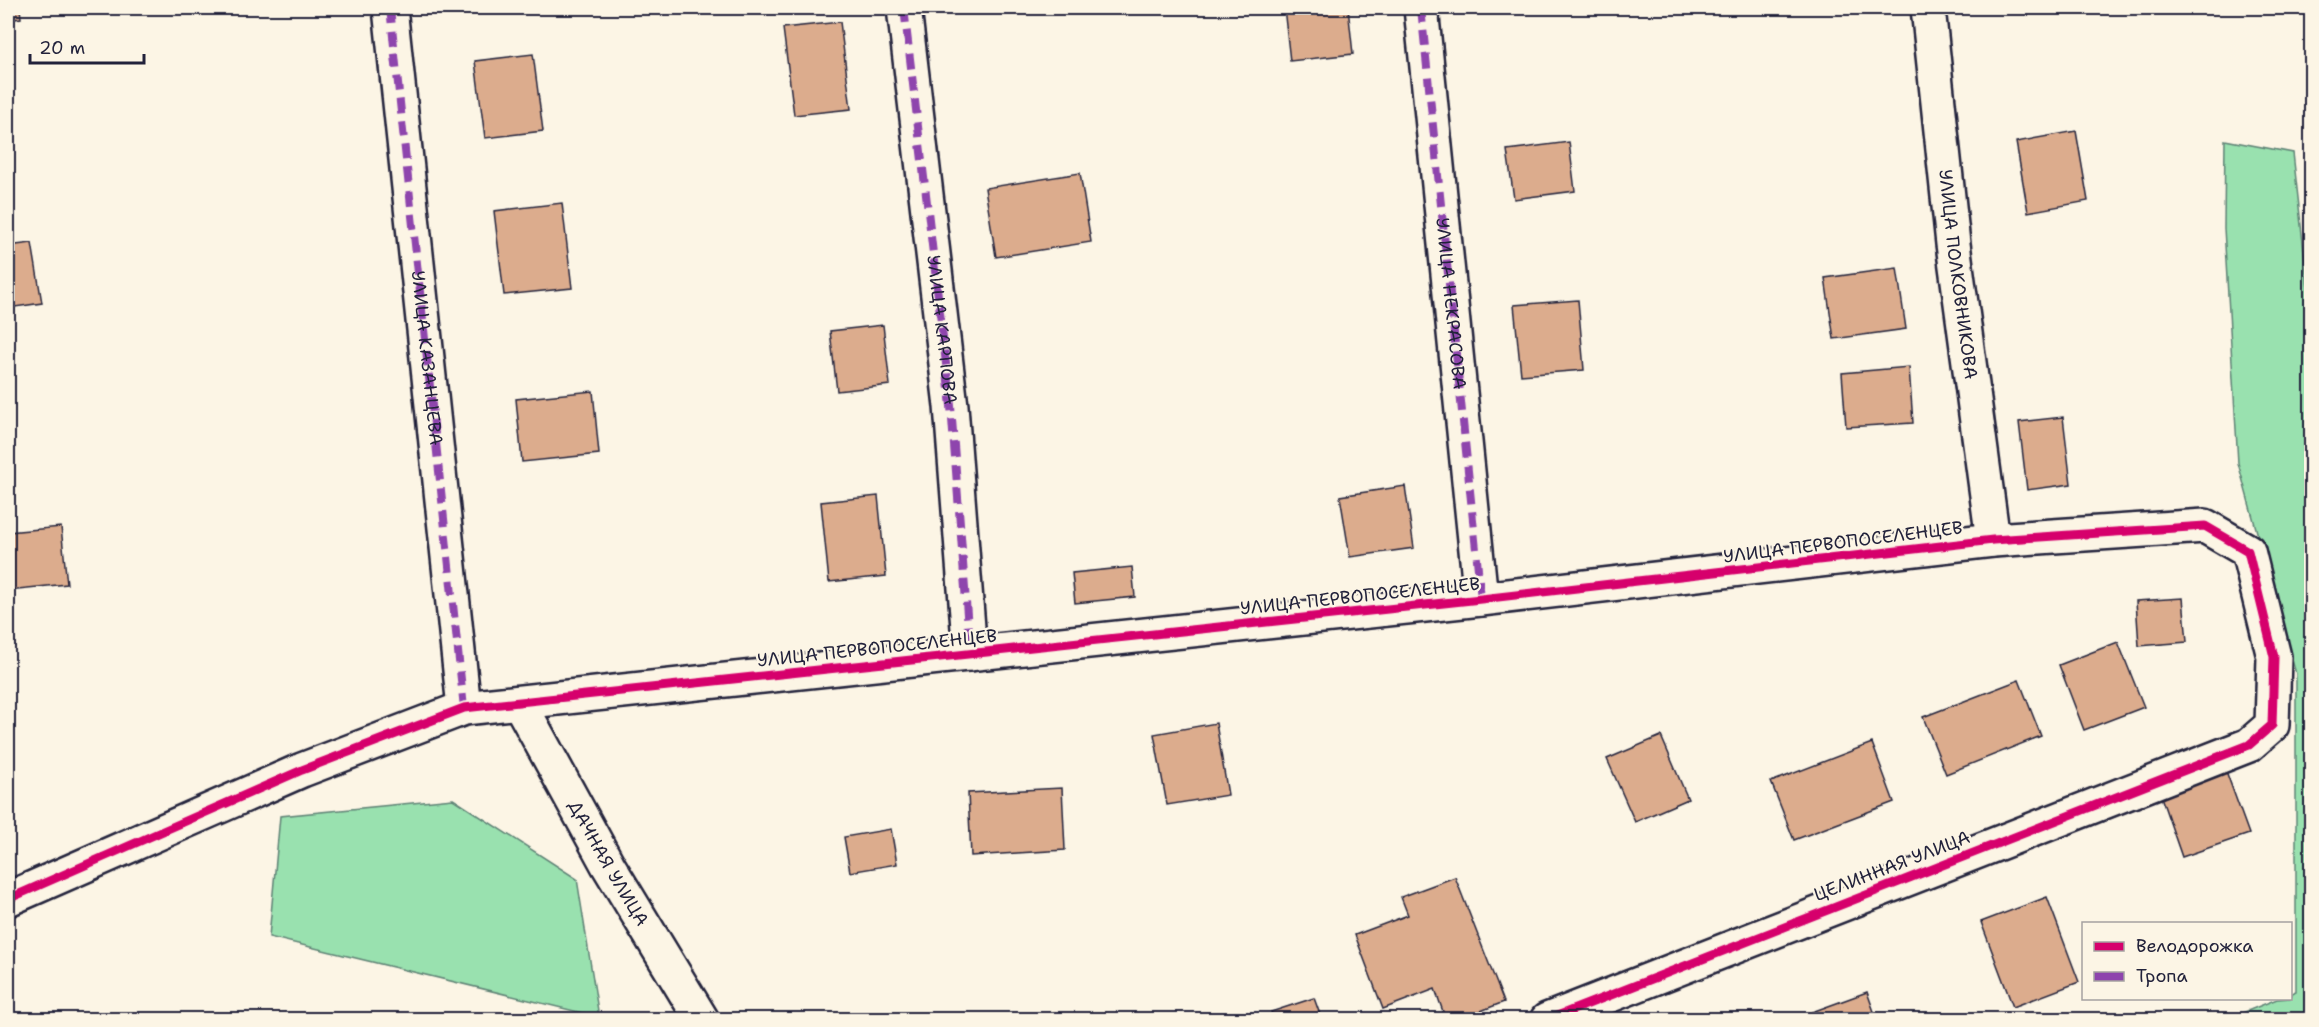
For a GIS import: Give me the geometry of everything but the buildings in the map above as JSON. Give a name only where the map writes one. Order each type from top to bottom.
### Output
[{"type":"street","name":"УЛИЦА КАЗАНЦЕВА","points":[[390,8],[464,708]]},
{"type":"street","name":"УЛИЦА КАРПОВА","points":[[904,8],[951,406],[970,654]]},
{"type":"street","name":"УЛИЦА НЕКРАСОВА","points":[[1421,8],[1481,599]]},
{"type":"street","name":"УЛИЦА ПОЛКОВНИКОВА","points":[[1928,8],[1953,244],[1993,540]]},
{"type":"street","name":"УЛИЦА ПЕРВОПОСЕЛЕНЦЕВ","points":[[8,899],[302,770],[464,708],[520,704],[1481,599],[1993,540],[2205,526],[2248,550],[2274,657],[2272,725],[2249,746]]},
{"type":"street","name":"ДАЧНАЯ УЛИЦА","points":[[520,704],[608,865],[702,1020]]},
{"type":"street","name":"ЦЕЛИННАЯ УЛИЦА","points":[[1547,1020],[2249,746]]},
{"type":"green space","points":[[2225,140],[2293,153],[2311,315],[2312,1019],[2225,1020],[2275,1000],[2292,1000],[2292,993],[2296,991],[2296,674],[2238,463],[2224,228]]},
{"type":"green space","points":[[453,799],[577,879],[599,1017],[269,937],[280,816]]},
{"type":"marked path","points":[[390,8],[464,708]]},
{"type":"marked path","points":[[904,8],[951,406],[970,654]]},
{"type":"marked path","points":[[1421,8],[1481,599]]},
{"type":"cycle path","points":[[8,899],[302,770],[464,708],[1481,599],[1993,540],[2205,526],[2248,551],[2274,657],[2272,725],[2249,745],[1547,1020]]}]
